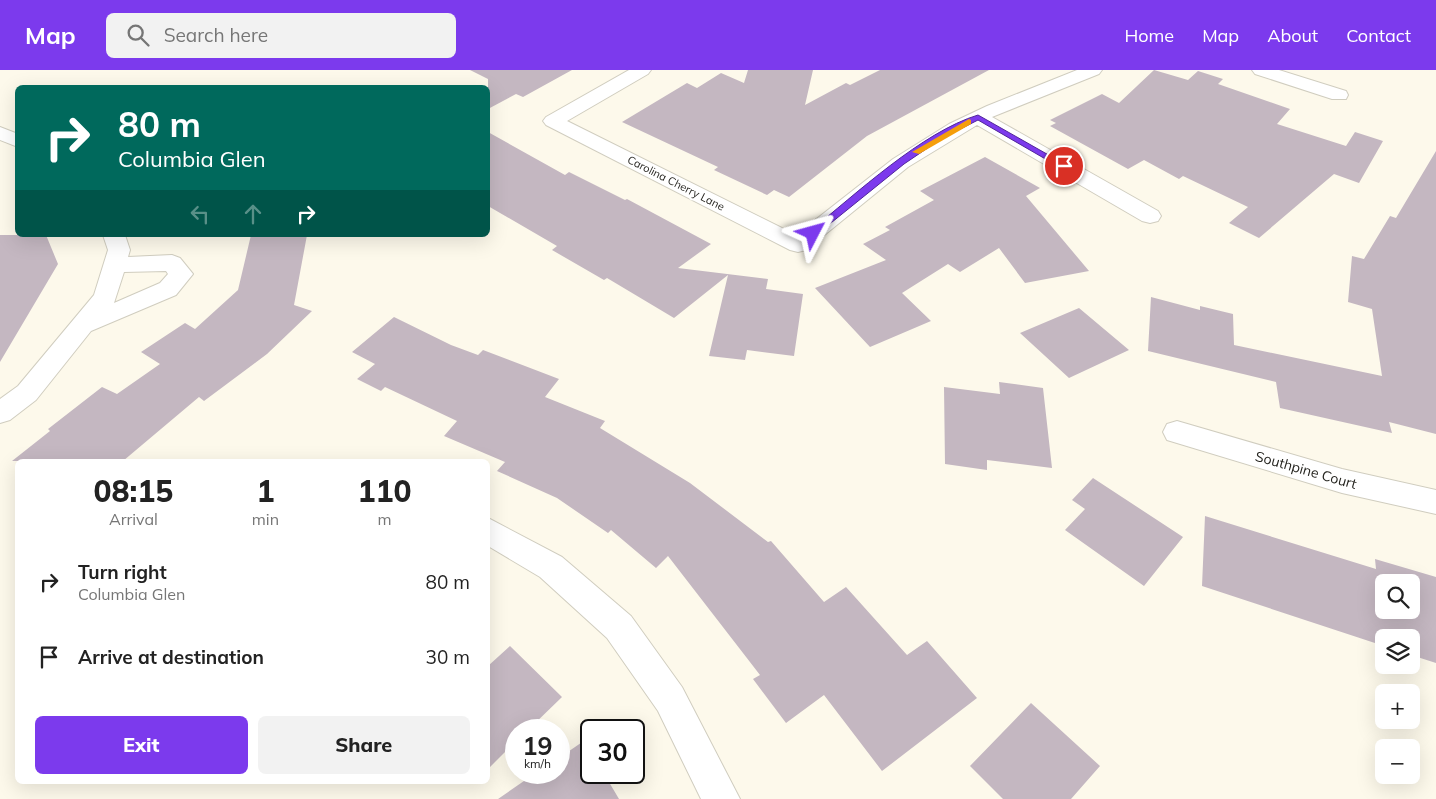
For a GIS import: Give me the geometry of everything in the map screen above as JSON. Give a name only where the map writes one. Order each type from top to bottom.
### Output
[{"type":"street","name":"Carolina Cherry Lane","points":[[642,70],[553,122],[798,245],[901,162],[938,138],[978,117]]},
{"type":"street","points":[[978,117],[1093,70]]},
{"type":"street","points":[[1261,70],[1339,95]]},
{"type":"street","points":[[978,117],[1150,216]]},
{"type":"street","points":[[0,133],[15,139]]},
{"type":"street","points":[[0,413],[27,393],[105,297],[119,250],[115,237]]},
{"type":"street","points":[[82,326],[168,289],[181,274],[172,263],[115,264]]},
{"type":"street","name":"Southpine Court","points":[[1177,432],[1342,481],[1436,502]]},
{"type":"street","points":[[490,532],[551,567],[619,627],[670,699],[721,799]]},
{"type":"building","points":[[470,70],[572,70],[523,97],[516,94],[490,108],[490,85],[488,85],[488,79]]},
{"type":"building","points":[[748,70],[813,70],[805,105],[846,83],[850,85],[880,70],[989,70],[867,136],[789,197],[774,190],[767,195],[714,170],[718,167],[622,122],[687,83],[697,88],[721,73],[744,83]]},
{"type":"building","points":[[1154,70],[1188,80],[1198,71],[1223,79],[1218,84],[1290,109],[1277,124],[1346,146],[1355,132],[1383,141],[1359,183],[1334,174],[1259,238],[1229,223],[1248,207],[1183,176],[1179,179],[1144,160],[1128,169],[1050,126],[1056,123],[1050,120],[1102,94],[1119,103]]},
{"type":"building","points":[[490,133],[565,175],[569,172],[625,200],[627,199],[711,244],[678,268],[768,279],[766,289],[803,294],[794,356],[747,350],[745,360],[709,356],[728,275],[674,318],[607,278],[604,280],[552,250],[557,246],[490,207]]},
{"type":"building","points":[[1436,151],[1436,434],[1389,422],[1392,433],[1280,408],[1276,382],[1148,351],[1151,297],[1200,310],[1200,306],[1233,314],[1234,345],[1382,376],[1372,309],[1348,302],[1352,256],[1364,259],[1390,216],[1396,218]]},
{"type":"building","points":[[985,157],[1040,188],[1026,196],[1089,271],[1025,283],[999,248],[960,272],[948,264],[902,293],[931,321],[870,347],[815,288],[886,260],[863,244],[890,230],[885,227],[934,200],[920,191]]},
{"type":"building","points":[[0,235],[47,237],[58,264],[0,362]]},
{"type":"building","points":[[251,237],[307,237],[294,305],[312,311],[267,354],[204,401],[199,397],[125,459],[15,459],[15,461],[12,461],[50,431],[48,429],[102,387],[117,394],[160,364],[141,352],[185,323],[195,329],[238,290]]},
{"type":"building","points":[[1079,308],[1129,350],[1069,378],[1020,333]]},
{"type":"building","points":[[394,317],[451,345],[478,355],[483,350],[559,379],[545,397],[605,421],[600,428],[690,483],[768,542],[771,541],[824,602],[846,587],[907,655],[927,641],[977,698],[882,771],[824,695],[786,723],[753,679],[760,675],[668,556],[656,568],[611,530],[608,533],[557,498],[497,471],[505,462],[444,436],[457,421],[385,387],[381,391],[357,379],[375,364],[352,352]]},
{"type":"building","points":[[999,382],[1043,388],[1052,468],[987,460],[987,470],[945,464],[944,387],[1000,394]]},
{"type":"building","points":[[1093,478],[1183,537],[1144,586],[1065,530],[1085,509],[1072,500]]},
{"type":"building","points":[[1205,516],[1376,569],[1375,559],[1436,577],[1436,663],[1420,658],[1420,629],[1375,629],[1375,643],[1202,586]]},
{"type":"building","points":[[510,646],[562,697],[539,719],[505,719],[505,752],[490,767],[490,664]]},
{"type":"building","points":[[1031,703],[1100,766],[1071,799],[1003,799],[970,766]]},
{"type":"building","points":[[580,744],[580,784],[610,784],[619,799],[498,799],[520,784],[570,784],[570,750]]},
{"type":"slow traffic","points":[[916,152],[969,122]]},
{"type":"route","points":[[813,233],[901,162],[938,138],[978,117],[1064,166]]}]
